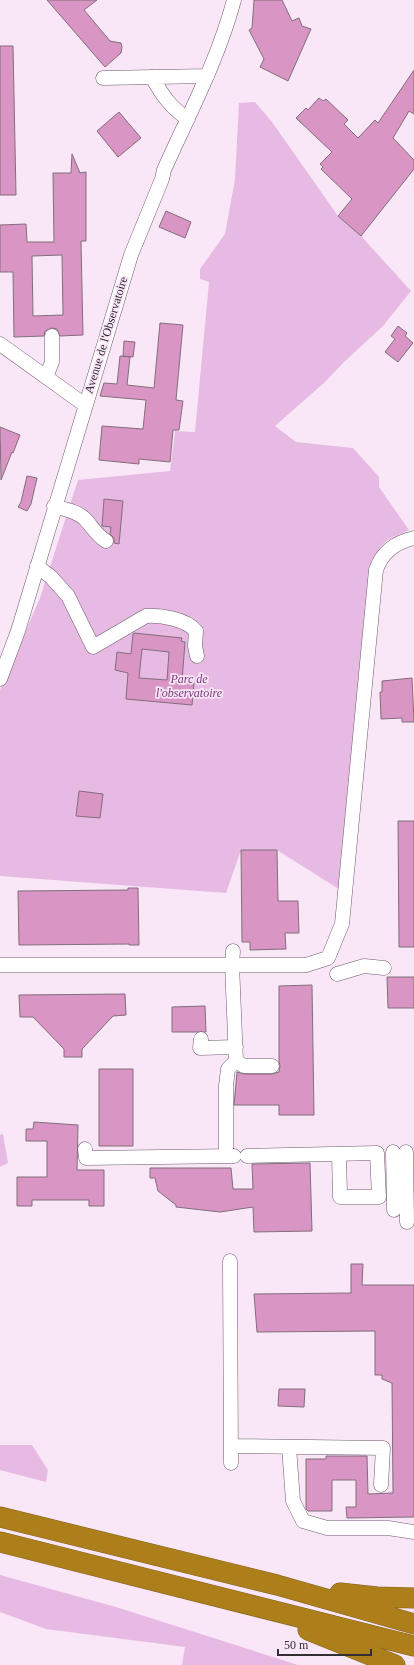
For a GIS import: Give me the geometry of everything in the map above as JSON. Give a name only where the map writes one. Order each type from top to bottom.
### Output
[{"type":"highway","points":[[0,1509],[62,1532]]},
{"type":"highway","points":[[0,1517],[277,1585],[414,1624]]},
{"type":"highway","points":[[0,1542],[414,1646]]},
{"type":"highway","points":[[277,1585],[377,1597],[414,1598]]},
{"type":"highway","points":[[233,1601],[395,1665]]},
{"type":"street","name":"Avenue de l'Observatoire","points":[[0,680],[18,631],[130,254],[181,131],[188,120],[207,76],[228,24],[234,0]]},
{"type":"street","points":[[103,78],[207,76]]},
{"type":"street","points":[[152,77],[161,94],[172,107],[188,120]]},
{"type":"street","points":[[46,377],[52,362],[52,336]]},
{"type":"street","points":[[0,344],[85,405]]},
{"type":"street","points":[[54,506],[76,513],[83,517],[94,531],[106,541]]},
{"type":"street","points":[[0,965],[233,958],[306,965],[328,958],[342,924],[376,570],[379,559],[390,547],[414,538]]},
{"type":"street","points":[[37,566],[51,577],[68,596],[93,647],[146,616],[154,616],[176,621],[194,628],[196,631],[195,646],[197,656]]},
{"type":"street","points":[[233,958],[236,1054],[228,1069],[226,1086],[236,1156]]},
{"type":"street","points":[[337,974],[364,966],[384,968]]},
{"type":"street","points":[[201,1039],[200,1048],[236,1054],[244,1066],[272,1066]]},
{"type":"street","points":[[85,1149],[86,1158],[339,1154]]},
{"type":"street","points":[[394,1210],[399,1152],[407,1222]]},
{"type":"street","points":[[230,1261],[231,1463]]},
{"type":"street","points":[[231,1446],[383,1448],[380,1485]]},
{"type":"street","points":[[289,1447],[293,1501],[303,1521],[327,1528],[388,1528],[414,1532]]},
{"type":"green space","name":"Parc de l'observatoire","points":[[255,102],[272,122],[338,216],[361,236],[411,291],[383,326],[325,382],[275,426],[296,442],[353,448],[379,477],[379,487],[409,530],[383,544],[374,561],[372,571],[345,893],[277,850],[241,850],[226,893],[0,876],[0,690],[40,598],[78,480],[170,471],[175,431],[195,432],[209,282],[200,279],[200,269],[225,234],[235,179],[239,103]]},
{"type":"green space","points":[[3,1134],[8,1163],[0,1167],[0,1135]]},
{"type":"green space","points":[[0,1445],[32,1445],[48,1470],[46,1482],[0,1470]]},
{"type":"green space","points":[[0,1575],[116,1607],[298,1665],[182,1665],[185,1647],[46,1629],[0,1612]]},
{"type":"building","points":[[47,0],[97,0],[84,10],[110,41],[121,43],[121,53],[105,67]]},
{"type":"building","points":[[254,0],[282,0],[292,21],[299,18],[302,26],[311,29],[288,81],[260,67],[264,59],[249,30],[252,28]]},
{"type":"building","points":[[0,46],[13,46],[16,195],[0,195]]},
{"type":"building","points":[[414,70],[414,114],[409,111],[393,138],[414,160],[414,169],[361,236],[338,216],[352,199],[321,169],[323,167],[320,164],[332,152],[296,118],[306,108],[308,110],[319,98],[323,101],[326,99],[348,120],[344,124],[358,138],[375,120],[378,123]]},
{"type":"building","points":[[119,112],[141,138],[118,157],[97,131]]},
{"type":"building","points":[[72,154],[80,173],[86,172],[86,241],[81,241],[83,335],[60,336],[57,329],[52,328],[45,331],[44,336],[14,337],[13,272],[0,272],[0,225],[26,224],[27,242],[54,242],[53,173],[71,173]],"holes":[[[62,255],[63,315],[33,316],[32,256]]]},
{"type":"building","points":[[166,211],[191,222],[185,238],[159,227]]},
{"type":"building","points":[[160,323],[183,325],[176,400],[183,401],[179,430],[173,430],[170,462],[139,459],[139,464],[99,460],[102,426],[143,429],[146,400],[100,396],[104,383],[117,384],[120,356],[130,357],[127,385],[154,388]]},
{"type":"building","points":[[398,326],[407,333],[405,336],[413,343],[398,362],[385,352],[395,339],[391,336]]},
{"type":"building","points":[[124,341],[135,342],[133,357],[123,356]]},
{"type":"building","points":[[0,427],[20,435],[1,480]]},
{"type":"building","points":[[27,476],[37,478],[31,504],[27,511],[18,507],[21,502]]},
{"type":"building","points":[[104,499],[123,501],[119,544],[114,543],[114,538],[110,534],[111,527],[102,526]]},
{"type":"building","points":[[133,634],[182,638],[181,641],[185,642],[182,681],[194,682],[192,705],[126,699],[128,673],[115,670],[117,652],[131,654]],"holes":[[[142,649],[169,652],[167,680],[139,678]]]},
{"type":"building","points":[[412,678],[414,722],[402,722],[402,718],[381,719],[380,692],[382,692],[382,681]]},
{"type":"building","points":[[79,791],[103,794],[100,818],[76,816]]},
{"type":"building","points":[[398,821],[414,821],[414,947],[399,947]]},
{"type":"building","points":[[241,850],[277,850],[278,901],[298,901],[299,933],[285,933],[286,949],[250,950],[250,942],[242,942]]},
{"type":"building","points":[[128,888],[138,888],[139,945],[19,945],[18,891],[128,890]]},
{"type":"building","points":[[387,977],[414,977],[414,1008],[388,1008]]},
{"type":"building","points":[[312,985],[314,1115],[279,1115],[279,1105],[234,1105],[237,1072],[244,1074],[272,1074],[279,1072],[279,986]]},
{"type":"building","points":[[125,994],[126,1015],[113,1016],[82,1049],[82,1057],[64,1057],[64,1049],[33,1017],[20,1017],[19,995]]},
{"type":"building","points":[[205,1006],[206,1032],[172,1032],[172,1007]]},
{"type":"building","points":[[99,1069],[133,1069],[133,1146],[99,1146]]},
{"type":"building","points":[[34,1122],[78,1125],[77,1170],[104,1170],[104,1206],[89,1206],[89,1200],[32,1200],[32,1206],[17,1206],[17,1177],[47,1177],[47,1141],[26,1141],[26,1129],[33,1129]]},
{"type":"building","points":[[310,1163],[312,1231],[254,1232],[253,1207],[220,1212],[176,1207],[176,1205],[158,1191],[155,1178],[150,1178],[150,1168],[231,1168],[233,1189],[253,1189],[252,1164]]},
{"type":"building","points":[[351,1264],[363,1264],[362,1285],[414,1285],[414,1517],[347,1518],[346,1507],[356,1507],[356,1480],[332,1480],[332,1511],[308,1511],[306,1509],[306,1459],[326,1459],[326,1456],[367,1456],[368,1494],[393,1493],[392,1383],[382,1379],[382,1375],[375,1375],[375,1331],[257,1332],[254,1294],[351,1293]]},
{"type":"building","points":[[279,1389],[305,1389],[304,1407],[278,1406]]}]
